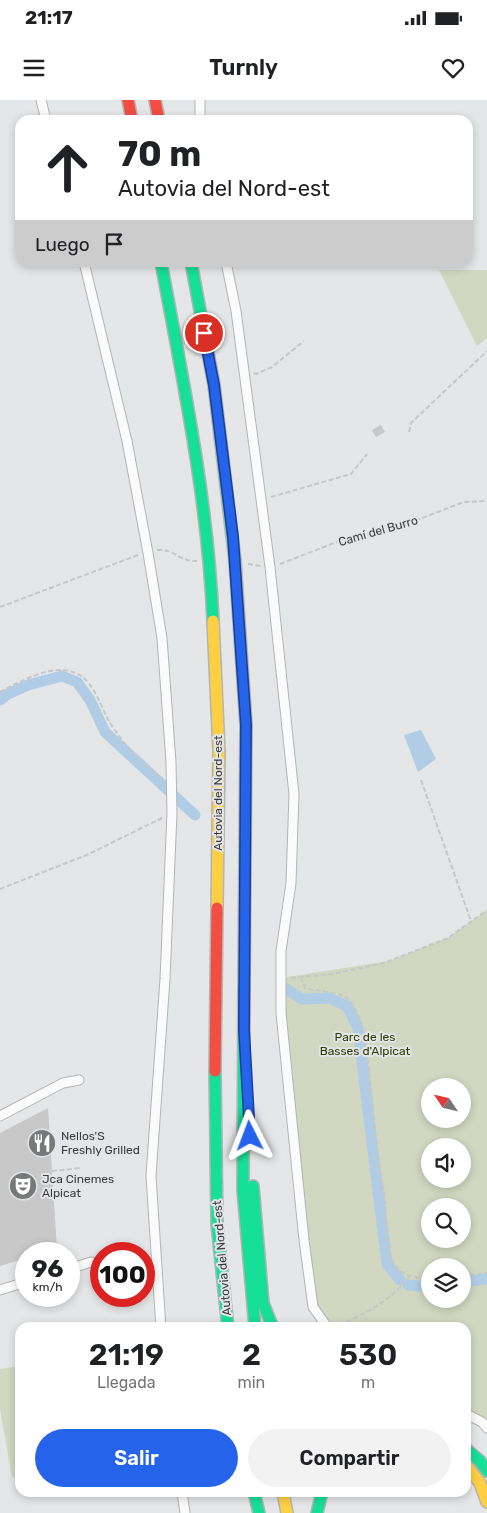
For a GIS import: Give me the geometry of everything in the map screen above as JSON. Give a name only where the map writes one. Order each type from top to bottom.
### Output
[{"type":"highway","points":[[128,100],[131,115]]},
{"type":"highway","points":[[155,100],[158,115]]},
{"type":"highway","name":"Autovia del Nord-est","points":[[163,267],[186,394],[202,500],[212,596],[219,751],[215,1112],[217,1224],[227,1322]]},
{"type":"highway","name":"Autovia del Nord-est","points":[[192,267],[214,385],[236,566],[246,725],[244,1224],[254,1322]]},
{"type":"highway","points":[[244,1030],[251,1172],[263,1303],[271,1322]]},
{"type":"highway","points":[[471,1453],[480,1461],[487,1471]]},
{"type":"highway","points":[[471,1471],[480,1482],[487,1502]]},
{"type":"highway","points":[[255,1497],[259,1513]]},
{"type":"highway","points":[[283,1497],[287,1513]]},
{"type":"highway","points":[[317,1513],[321,1497]]},
{"type":"street","points":[[41,100],[45,115]]},
{"type":"street","points":[[200,100],[200,115]]},
{"type":"street","points":[[85,267],[127,441],[162,638],[172,785],[172,815],[165,979],[151,1176],[160,1322]]},
{"type":"street","points":[[227,267],[236,311],[270,567],[294,794],[290,883],[280,951],[281,1013],[305,1249],[314,1307],[324,1322]]},
{"type":"street","points":[[0,1116],[66,1082],[79,1080]]},
{"type":"street","points":[[0,1290],[15,1285]]},
{"type":"street","points":[[471,1416],[482,1422],[487,1428]]},
{"type":"street","points":[[183,1497],[186,1513]]},
{"type":"path","points":[[244,372],[256,374],[272,367],[304,341]]},
{"type":"path","points":[[409,432],[410,424],[487,350]]},
{"type":"path","points":[[261,499],[288,494],[351,474],[367,454]]},
{"type":"path","name":"Camí del Burro","points":[[270,567],[342,540],[393,529],[464,502],[487,501]]},
{"type":"path","points":[[0,607],[154,550],[169,551],[187,561],[198,561]]},
{"type":"path","points":[[246,563],[270,567]]},
{"type":"path","points":[[0,692],[23,680],[60,670],[72,671],[83,677],[95,693],[111,724],[137,757],[150,771],[172,785]]},
{"type":"path","points":[[421,780],[471,921]]},
{"type":"path","points":[[0,889],[89,854],[157,819],[172,815]]},
{"type":"path","points":[[281,978],[332,974],[384,963],[448,938],[487,910]]},
{"type":"path","points":[[301,977],[305,988],[336,993],[348,998],[356,1011],[366,1038],[379,1170],[385,1197],[386,1228],[391,1258],[398,1269],[421,1278]]},
{"type":"path","points":[[52,1171],[80,1168]]},
{"type":"path","points":[[471,1275],[487,1273]]},
{"type":"path","points":[[345,1322],[367,1312],[391,1295],[410,1275]]},
{"type":"green space","points":[[439,270],[487,270],[487,338],[477,346]]},
{"type":"green space","name":"Parc de les Basses d'Alpicat","points":[[487,910],[487,1428],[471,1417],[471,1322],[324,1322],[313,1307],[281,978],[389,961],[448,938]]},
{"type":"green space","points":[[15,1367],[15,1477],[12,1477],[0,1409],[0,1369]]},
{"type":"water","points":[[421,730],[436,759],[418,772],[404,735]]},
{"type":"building","points":[[381,425],[385,432],[376,437],[372,430]]},
{"type":"building","points":[[48,1108],[57,1242],[15,1242],[15,1261],[0,1266],[0,1133]]},
{"type":"waterway","points":[[0,700],[8,694],[28,685],[62,676],[77,682],[90,700],[105,732],[195,815]]},
{"type":"waterway","points":[[286,989],[302,999],[329,998],[347,1006],[358,1028],[387,1264],[400,1280]]},
{"type":"waterway","points":[[471,1281],[487,1279]]},
{"type":"waterway","points":[[408,1285],[421,1286]]},
{"type":"traffic: fast","points":[[162,267],[186,396],[200,486],[206,531],[213,621]]},
{"type":"traffic: fast","points":[[192,267],[214,385],[235,561]]},
{"type":"traffic: fast","points":[[244,985],[243,1190],[254,1322]]},
{"type":"traffic: fast","points":[[215,1071],[217,1224],[227,1322]]},
{"type":"traffic: fast","points":[[253,1186],[263,1303],[271,1322]]},
{"type":"traffic: fast","points":[[471,1453],[480,1461],[487,1471]]},
{"type":"traffic: fast","points":[[255,1497],[259,1513]]},
{"type":"traffic: fast","points":[[317,1513],[321,1497]]},
{"type":"traffic: slow","points":[[235,561],[246,725],[244,985]]},
{"type":"traffic: slow","points":[[213,621],[219,751],[217,908]]},
{"type":"traffic: slow","points":[[471,1471],[480,1483],[487,1502]]},
{"type":"traffic: slow","points":[[284,1497],[287,1513]]},
{"type":"traffic: jam","points":[[128,100],[131,115]]},
{"type":"traffic: jam","points":[[155,100],[158,115]]},
{"type":"traffic: jam","points":[[215,1071],[217,908]]},
{"type":"place","name":"Nellos'S Freshly Grilled","points":[[42,1143]]},
{"type":"place","name":"Jca Cinemes Alpicat","points":[[23,1186]]},
{"type":"route","points":[[204,333],[214,385],[233,537],[246,725],[244,1030],[250,1136]]}]
